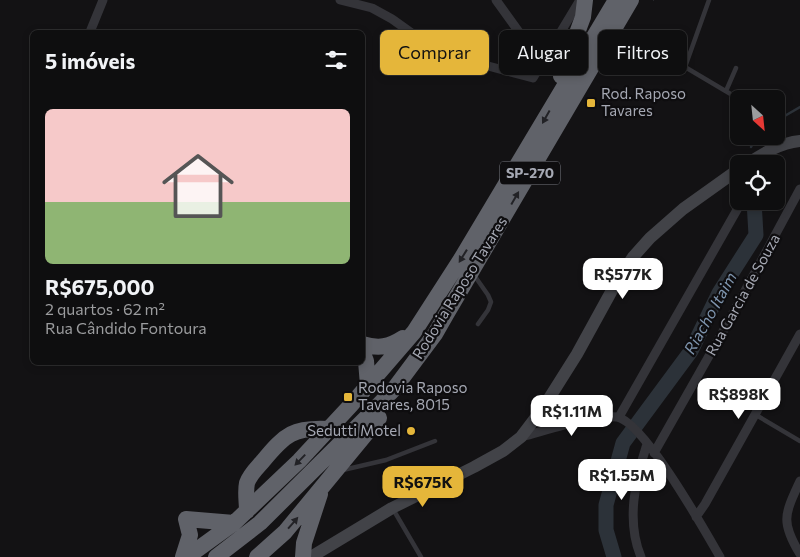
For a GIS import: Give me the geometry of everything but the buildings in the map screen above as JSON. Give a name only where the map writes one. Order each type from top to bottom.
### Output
[{"type":"highway","points":[[562,88],[561,75],[583,17],[585,0]]},
{"type":"highway","name":"Rodovia Raposo Tavares","points":[[185,557],[234,522],[300,461],[414,332],[476,235],[616,0]]},
{"type":"highway","name":"Rodovia Raposo Tavares","points":[[216,557],[260,523],[394,389],[435,334],[632,0]]},
{"type":"highway","points":[[365,345],[377,348],[386,347],[414,332]]},
{"type":"highway","points":[[365,358],[368,385]]},
{"type":"highway","points":[[257,557],[285,532],[336,472],[380,417],[394,389]]},
{"type":"highway","points":[[247,510],[248,482],[251,475],[286,436],[311,428],[329,429]]},
{"type":"highway","points":[[303,557],[304,544],[321,490]]},
{"type":"highway","points":[[185,557],[190,535],[186,519],[234,522]]},
{"type":"main road","points":[[763,155],[776,147],[800,141]]},
{"type":"main road","points":[[311,557],[392,508],[474,468],[503,451],[520,437],[543,408],[577,354],[616,283],[633,257],[650,238],[683,209],[730,176]]},
{"type":"street","points":[[91,30],[103,0]]},
{"type":"street","points":[[340,0],[372,8],[392,19],[427,44],[451,56],[499,69]]},
{"type":"street","points":[[496,0],[518,30]]},
{"type":"street","points":[[562,30],[580,0]]},
{"type":"street","points":[[523,75],[534,78],[536,75]]},
{"type":"street","name":"Rua Garcia de Souza","points":[[654,453],[726,326],[800,189]]},
{"type":"street","points":[[623,420],[737,210]]},
{"type":"street","points":[[696,517],[756,415],[800,334]]},
{"type":"street","points":[[520,437],[603,417],[623,420],[639,434],[654,453],[720,557]]},
{"type":"street","points":[[641,557],[633,530],[632,515],[647,444]]},
{"type":"street","points":[[800,481],[786,517],[789,536],[800,554]]},
{"type":"lane","points":[[709,0],[685,67],[730,93]]},
{"type":"lane","points":[[726,91],[736,68]]},
{"type":"lane","points":[[472,272],[491,302],[478,324]]},
{"type":"lane","points":[[756,415],[800,441]]},
{"type":"lane","points":[[345,450],[380,417]]},
{"type":"lane","points":[[336,472],[386,460],[434,441]]},
{"type":"lane","points":[[260,523],[287,504]]},
{"type":"lane","points":[[392,508],[421,557]]},
{"type":"waterway","name":"Riacho Itaim","points":[[785,116],[800,107]]},
{"type":"waterway","name":"Riacho Itaim","points":[[614,557],[606,530],[606,505],[623,443],[691,351],[719,293],[756,235],[755,210]]},
{"type":"place","name":"Rod. Raposo Tavares","points":[[591,103]]},
{"type":"place","name":"Rodovia Raposo Tavares, 8015","points":[[348,397]]},
{"type":"place","name":"Sedutti Motel","points":[[411,431]]}]
